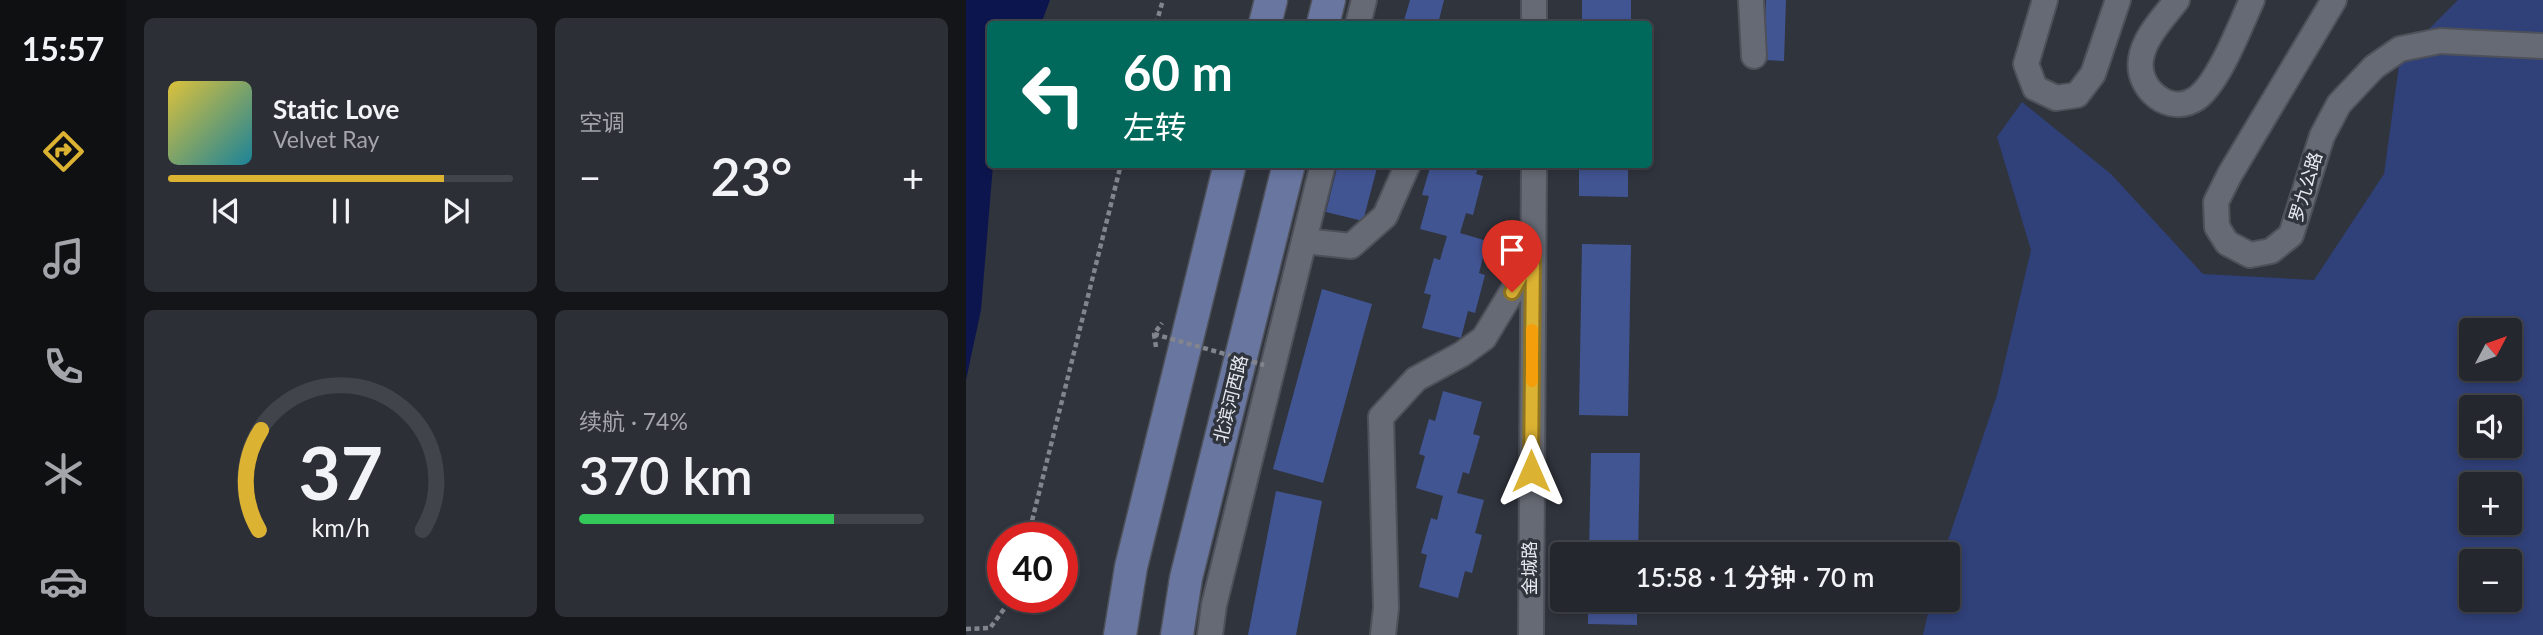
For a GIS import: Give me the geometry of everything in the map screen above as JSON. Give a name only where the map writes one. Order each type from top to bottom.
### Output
[{"type":"main road","points":[[1266,21],[1271,0]]},
{"type":"main road","points":[[1324,21],[1329,0]]},
{"type":"main road","points":[[1120,635],[1130,567],[1229,168]]},
{"type":"main road","name":"北滨河西路","points":[[1177,635],[1186,578],[1288,168]]},
{"type":"street","points":[[1359,21],[1364,0]]},
{"type":"street","points":[[1534,0],[1534,21]]},
{"type":"street","points":[[1751,0],[1754,56]]},
{"type":"street","points":[[2045,0],[2026,64],[2035,88],[2056,98],[2077,96],[2094,74],[2118,0]]},
{"type":"street","points":[[2177,0],[2151,33],[2141,59],[2142,81],[2156,97],[2176,105],[2196,99],[2216,76],[2252,0]]},
{"type":"street","name":"罗九公路","points":[[2334,0],[2216,202],[2217,227],[2227,243],[2250,255],[2271,251],[2291,235],[2322,136],[2339,104],[2374,68],[2400,49],[2440,41],[2543,46]]},
{"type":"street","points":[[1210,635],[1221,580],[1322,168]]},
{"type":"street","points":[[1304,241],[1351,246],[1385,216],[1406,168]]},
{"type":"street","name":"金城路","points":[[1531,635],[1534,168]]},
{"type":"street","points":[[1383,635],[1386,608],[1381,417],[1416,379],[1462,354],[1484,338],[1533,256]]},
{"type":"path","points":[[1157,21],[1163,0]]},
{"type":"path","points":[[1032,522],[1120,168]]},
{"type":"path","points":[[1154,334],[1264,365]]},
{"type":"path","points":[[966,629],[990,628],[1001,613]]},
{"type":"shaded area","points":[[966,0],[1050,0],[1042,21],[987,21],[987,168],[993,168],[981,310],[966,380]]},
{"type":"shaded area","points":[[2458,0],[2543,0],[2543,635],[1923,635],[1928,612],[1960,612],[1960,542],[1947,542],[1997,395],[2031,250],[1997,137],[2022,102],[2111,174],[2203,274],[2314,280],[2384,174],[2400,58]]},
{"type":"building","points":[[1410,0],[1444,0],[1439,21],[1404,21]]},
{"type":"building","points":[[1582,0],[1631,0],[1631,21],[1582,21]]},
{"type":"building","points":[[1766,0],[1786,0],[1784,61],[1764,60]]},
{"type":"building","points":[[1337,168],[1377,168],[1363,221],[1326,212]]},
{"type":"building","points":[[1430,168],[1478,168],[1476,174],[1483,176],[1473,215],[1466,213],[1460,233],[1487,241],[1479,273],[1485,275],[1475,313],[1468,311],[1461,338],[1422,328],[1431,295],[1424,293],[1434,258],[1440,260],[1447,236],[1420,229],[1429,196],[1422,195]]},
{"type":"building","points":[[1579,168],[1628,168],[1628,197],[1579,196]]},
{"type":"building","points":[[1582,244],[1631,245],[1628,416],[1579,415]]},
{"type":"building","points":[[1322,289],[1372,304],[1323,483],[1273,469]]},
{"type":"building","points":[[1443,391],[1482,402],[1473,434],[1480,436],[1469,474],[1463,472],[1457,493],[1484,500],[1475,533],[1482,535],[1472,573],[1465,571],[1458,598],[1419,587],[1427,555],[1421,553],[1431,518],[1437,520],[1443,496],[1416,488],[1425,456],[1419,454],[1429,419],[1435,421]]},
{"type":"building","points":[[1591,453],[1640,453],[1638,542],[1589,542]]},
{"type":"building","points":[[1276,491],[1322,501],[1296,635],[1248,635]]},
{"type":"building","points":[[1588,612],[1637,612],[1637,625],[1588,624]]},
{"type":"slow traffic","points":[[1532,330],[1532,381]]},
{"type":"route","points":[[1512,292],[1533,256],[1531,471]]}]
